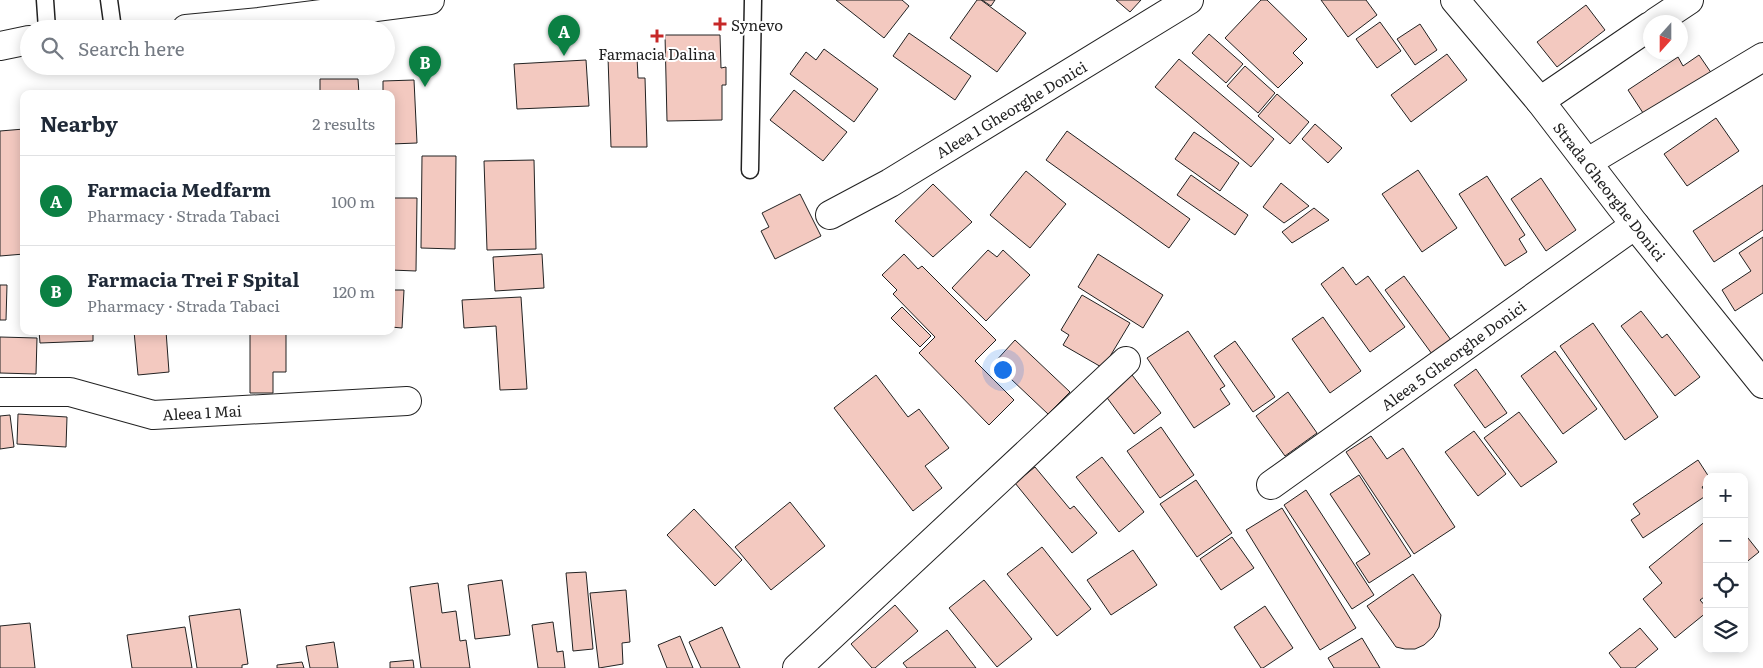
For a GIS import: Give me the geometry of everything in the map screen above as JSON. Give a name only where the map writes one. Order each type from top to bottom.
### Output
[{"type":"street","points":[[275,20],[430,0]]},
{"type":"street","name":"Aleea 1 Gheorghe Donici","points":[[830,214],[890,183],[1189,0]]},
{"type":"street","name":"Strada Gheorghe Donici","points":[[1455,0],[1540,101],[1635,225],[1763,384]]},
{"type":"street","points":[[1666,15],[1689,0]]},
{"type":"street","points":[[1540,101],[1643,31]]},
{"type":"street","points":[[0,38],[20,39]]},
{"type":"street","points":[[0,46],[20,41]]},
{"type":"street","points":[[1588,162],[1763,57]]},
{"type":"street","name":"Aleea 5 Gheorghe Donici","points":[[1271,485],[1635,225]]},
{"type":"street","points":[[797,668],[1126,361]]},
{"type":"street","name":"Aleea 1 Mai","points":[[0,392],[70,392],[153,415],[407,401]]},
{"type":"lane","points":[[45,0],[46,20]]},
{"type":"lane","points":[[109,0],[112,20]]},
{"type":"lane","points":[[750,170],[753,0]]},
{"type":"building","points":[[836,0],[902,0],[909,6],[884,38]]},
{"type":"building","points":[[977,0],[981,0],[1026,33],[997,72],[950,38]]},
{"type":"building","points":[[982,0],[995,0],[991,6]]},
{"type":"building","points":[[1116,0],[1141,0],[1130,12]]},
{"type":"building","points":[[1261,0],[1267,0],[1307,39],[1293,53],[1303,63],[1278,88],[1225,38]]},
{"type":"building","points":[[1321,0],[1366,0],[1377,15],[1348,37]]},
{"type":"building","points":[[1586,5],[1605,30],[1557,67],[1537,42]]},
{"type":"building","points":[[1380,22],[1401,51],[1377,68],[1356,39]]},
{"type":"building","points":[[1420,24],[1437,50],[1415,65],[1397,39]]},
{"type":"building","points":[[909,33],[971,76],[955,100],[893,56]]},
{"type":"building","points":[[1209,34],[1243,64],[1226,83],[1192,53]]},
{"type":"building","points":[[665,35],[720,35],[721,68],[726,67],[726,85],[722,85],[722,120],[667,121]]},
{"type":"building","points":[[824,49],[878,89],[854,122],[790,74],[806,52],[816,60]]},
{"type":"building","points":[[1447,54],[1467,80],[1411,122],[1391,95]]},
{"type":"building","points":[[1699,55],[1712,74],[1645,116],[1628,90],[1673,60],[1680,60],[1683,66]]},
{"type":"building","points":[[608,57],[637,57],[638,78],[645,78],[647,147],[611,147]]},
{"type":"building","points":[[1179,59],[1274,139],[1251,167],[1155,87]]},
{"type":"building","points":[[586,60],[589,106],[517,109],[514,64]]},
{"type":"building","points":[[1245,66],[1275,93],[1258,113],[1227,86]]},
{"type":"building","points":[[320,79],[358,79],[359,90],[320,90]]},
{"type":"building","points":[[414,80],[417,143],[395,144],[395,90],[383,90],[383,81]]},
{"type":"building","points":[[794,90],[847,132],[823,161],[770,120]]},
{"type":"building","points":[[1277,94],[1309,122],[1290,144],[1258,116]]},
{"type":"building","points":[[1716,118],[1739,151],[1687,186],[1664,154]]},
{"type":"building","points":[[1315,124],[1342,148],[1328,163],[1302,139]]},
{"type":"building","points":[[20,129],[20,254],[0,256],[0,131]]},
{"type":"building","points":[[1067,131],[1190,219],[1169,248],[1046,160]]},
{"type":"building","points":[[1194,132],[1239,163],[1220,191],[1175,159]]},
{"type":"building","points":[[422,156],[456,156],[455,249],[421,248]]},
{"type":"building","points":[[534,160],[536,249],[487,250],[484,161]]},
{"type":"building","points":[[1418,170],[1457,228],[1422,252],[1382,194]]},
{"type":"building","points":[[1026,171],[1066,204],[1030,248],[990,215]]},
{"type":"building","points":[[1191,175],[1248,215],[1235,235],[1177,195]]},
{"type":"building","points":[[1487,176],[1525,235],[1519,239],[1527,252],[1505,266],[1459,194]]},
{"type":"building","points":[[1541,178],[1576,230],[1546,251],[1511,199]]},
{"type":"building","points":[[1281,183],[1309,206],[1284,223],[1263,207]]},
{"type":"building","points":[[933,184],[972,222],[933,257],[895,221]]},
{"type":"building","points":[[1763,185],[1763,230],[1714,262],[1693,231]]},
{"type":"building","points":[[800,194],[821,236],[775,259],[761,231],[769,227],[762,213]]},
{"type":"building","points":[[395,198],[417,198],[416,271],[395,270]]},
{"type":"building","points":[[1314,208],[1329,220],[1292,243],[1282,232]]},
{"type":"building","points":[[1763,237],[1763,293],[1735,311],[1722,290],[1751,271],[1739,253]]},
{"type":"building","points":[[988,250],[997,257],[1003,250],[1030,275],[986,321],[952,288]]},
{"type":"building","points":[[542,254],[544,288],[495,291],[493,257]]},
{"type":"building","points":[[904,254],[918,269],[922,266],[996,340],[975,361],[1014,400],[989,425],[919,353],[935,337],[893,294],[897,290],[882,275]]},
{"type":"building","points":[[1098,254],[1163,295],[1143,328],[1078,287]]},
{"type":"building","points":[[1343,267],[1356,285],[1368,276],[1405,327],[1370,352],[1321,284]]},
{"type":"building","points":[[1404,276],[1451,340],[1432,354],[1385,290]]},
{"type":"building","points":[[0,285],[7,285],[6,320],[0,320]]},
{"type":"building","points":[[395,290],[404,290],[402,328],[395,327]]},
{"type":"building","points":[[1082,295],[1130,323],[1103,368],[1063,345],[1069,335],[1061,330]]},
{"type":"building","points":[[521,297],[527,389],[500,390],[496,326],[464,328],[462,300]]},
{"type":"building","points":[[902,307],[931,336],[920,347],[891,318]]},
{"type":"building","points":[[1641,311],[1662,338],[1667,334],[1700,377],[1675,396],[1621,326]]},
{"type":"building","points":[[1323,317],[1361,371],[1330,393],[1292,339]]},
{"type":"building","points":[[1593,323],[1658,417],[1625,440],[1560,346]]},
{"type":"building","points":[[1188,331],[1225,386],[1220,389],[1230,404],[1194,428],[1147,358]]},
{"type":"building","points":[[39,335],[93,335],[93,341],[40,343]]},
{"type":"building","points":[[134,335],[166,335],[169,372],[138,375]]},
{"type":"building","points":[[250,335],[286,335],[286,372],[273,372],[273,393],[250,393]]},
{"type":"building","points":[[0,337],[37,338],[36,374],[0,373]]},
{"type":"building","points":[[1015,340],[1070,392],[1048,414],[994,363]]},
{"type":"building","points":[[1235,341],[1275,397],[1253,412],[1214,356]]},
{"type":"building","points":[[1555,351],[1597,409],[1563,434],[1521,376]]},
{"type":"building","points":[[1476,369],[1507,413],[1485,428],[1454,385]]},
{"type":"building","points":[[1129,371],[1161,413],[1134,434],[1102,391]]},
{"type":"building","points":[[876,375],[908,417],[919,409],[949,448],[925,466],[942,488],[913,511],[834,408]]},
{"type":"building","points":[[1288,392],[1317,433],[1285,456],[1256,416]]},
{"type":"building","points":[[1519,412],[1557,462],[1521,487],[1484,438]]},
{"type":"building","points":[[18,414],[67,417],[66,447],[17,444]]},
{"type":"building","points":[[10,415],[14,447],[0,449],[0,416]]},
{"type":"building","points":[[1161,427],[1194,475],[1160,498],[1127,451]]},
{"type":"building","points":[[1474,431],[1506,474],[1478,496],[1445,452]]},
{"type":"building","points":[[1371,436],[1387,459],[1403,448],[1455,527],[1414,554],[1346,452]]},
{"type":"building","points":[[1102,457],[1144,512],[1119,532],[1076,477]]},
{"type":"building","points":[[1698,460],[1706,473],[1703,473],[1703,498],[1643,538],[1631,520],[1640,514],[1633,504]]},
{"type":"building","points":[[1035,467],[1070,509],[1074,506],[1097,533],[1072,553],[1015,483]]},
{"type":"building","points":[[1359,475],[1411,556],[1369,583],[1356,563],[1370,554],[1330,494]]},
{"type":"building","points":[[1196,480],[1232,533],[1197,557],[1160,504]]},
{"type":"building","points":[[1306,490],[1374,595],[1352,609],[1284,505]]},
{"type":"building","points":[[790,502],[825,546],[771,590],[735,547]]},
{"type":"building","points":[[1282,508],[1356,628],[1320,650],[1246,530]]},
{"type":"building","points":[[694,509],[742,560],[715,586],[667,535]]},
{"type":"building","points":[[1703,523],[1703,598],[1700,600],[1703,603],[1703,615],[1675,638],[1643,599],[1662,583],[1649,567]]},
{"type":"building","points":[[1232,537],[1254,568],[1221,590],[1200,559]]},
{"type":"building","points":[[1748,538],[1759,552],[1748,561]]},
{"type":"building","points":[[1042,547],[1091,609],[1057,636],[1007,574]]},
{"type":"building","points":[[1133,550],[1157,585],[1111,615],[1087,580]]},
{"type":"building","points":[[586,572],[593,649],[573,651],[566,573]]},
{"type":"building","points":[[1413,574],[1441,615],[1439,627],[1433,637],[1424,645],[1415,649],[1405,649],[1396,647],[1367,606]]},
{"type":"building","points":[[502,580],[510,635],[475,639],[468,585]]},
{"type":"building","points":[[984,580],[1032,639],[997,667],[949,608]]},
{"type":"building","points":[[438,583],[442,613],[456,611],[460,641],[466,640],[470,668],[421,668],[410,587]]},
{"type":"building","points":[[626,590],[630,642],[622,643],[623,664],[599,668],[590,593]]},
{"type":"building","points":[[895,605],[918,631],[875,668],[872,668],[851,644]]},
{"type":"building","points":[[1265,606],[1293,648],[1261,668],[1234,627]]},
{"type":"building","points":[[240,609],[248,664],[242,665],[242,668],[197,668],[189,616]]},
{"type":"building","points":[[553,622],[557,652],[563,651],[565,668],[538,668],[532,625]]},
{"type":"building","points":[[30,623],[35,668],[0,668],[0,626]]},
{"type":"building","points":[[185,627],[192,668],[132,668],[127,635]]},
{"type":"building","points":[[722,627],[740,668],[701,668],[689,642]]},
{"type":"building","points":[[1640,628],[1658,649],[1635,668],[1621,668],[1609,653]]},
{"type":"building","points":[[947,630],[976,668],[907,668],[903,663]]},
{"type":"building","points":[[680,636],[693,668],[667,668],[658,645]]},
{"type":"building","points":[[1362,638],[1380,668],[1334,668],[1328,658]]},
{"type":"building","points":[[334,642],[338,668],[310,668],[306,646]]},
{"type":"building","points":[[413,660],[414,668],[390,668],[390,662]]},
{"type":"building","points":[[302,662],[304,668],[277,668],[277,665]]},
{"type":"place","name":"Synevo","points":[[720,24]]},
{"type":"place","name":"Farmacia Dalina","points":[[657,36]]},
{"type":"place","name":"Farmacia Medfarm","points":[[564,56]]},
{"type":"place","name":"Farmacia Trei F Spital","points":[[425,87]]}]
